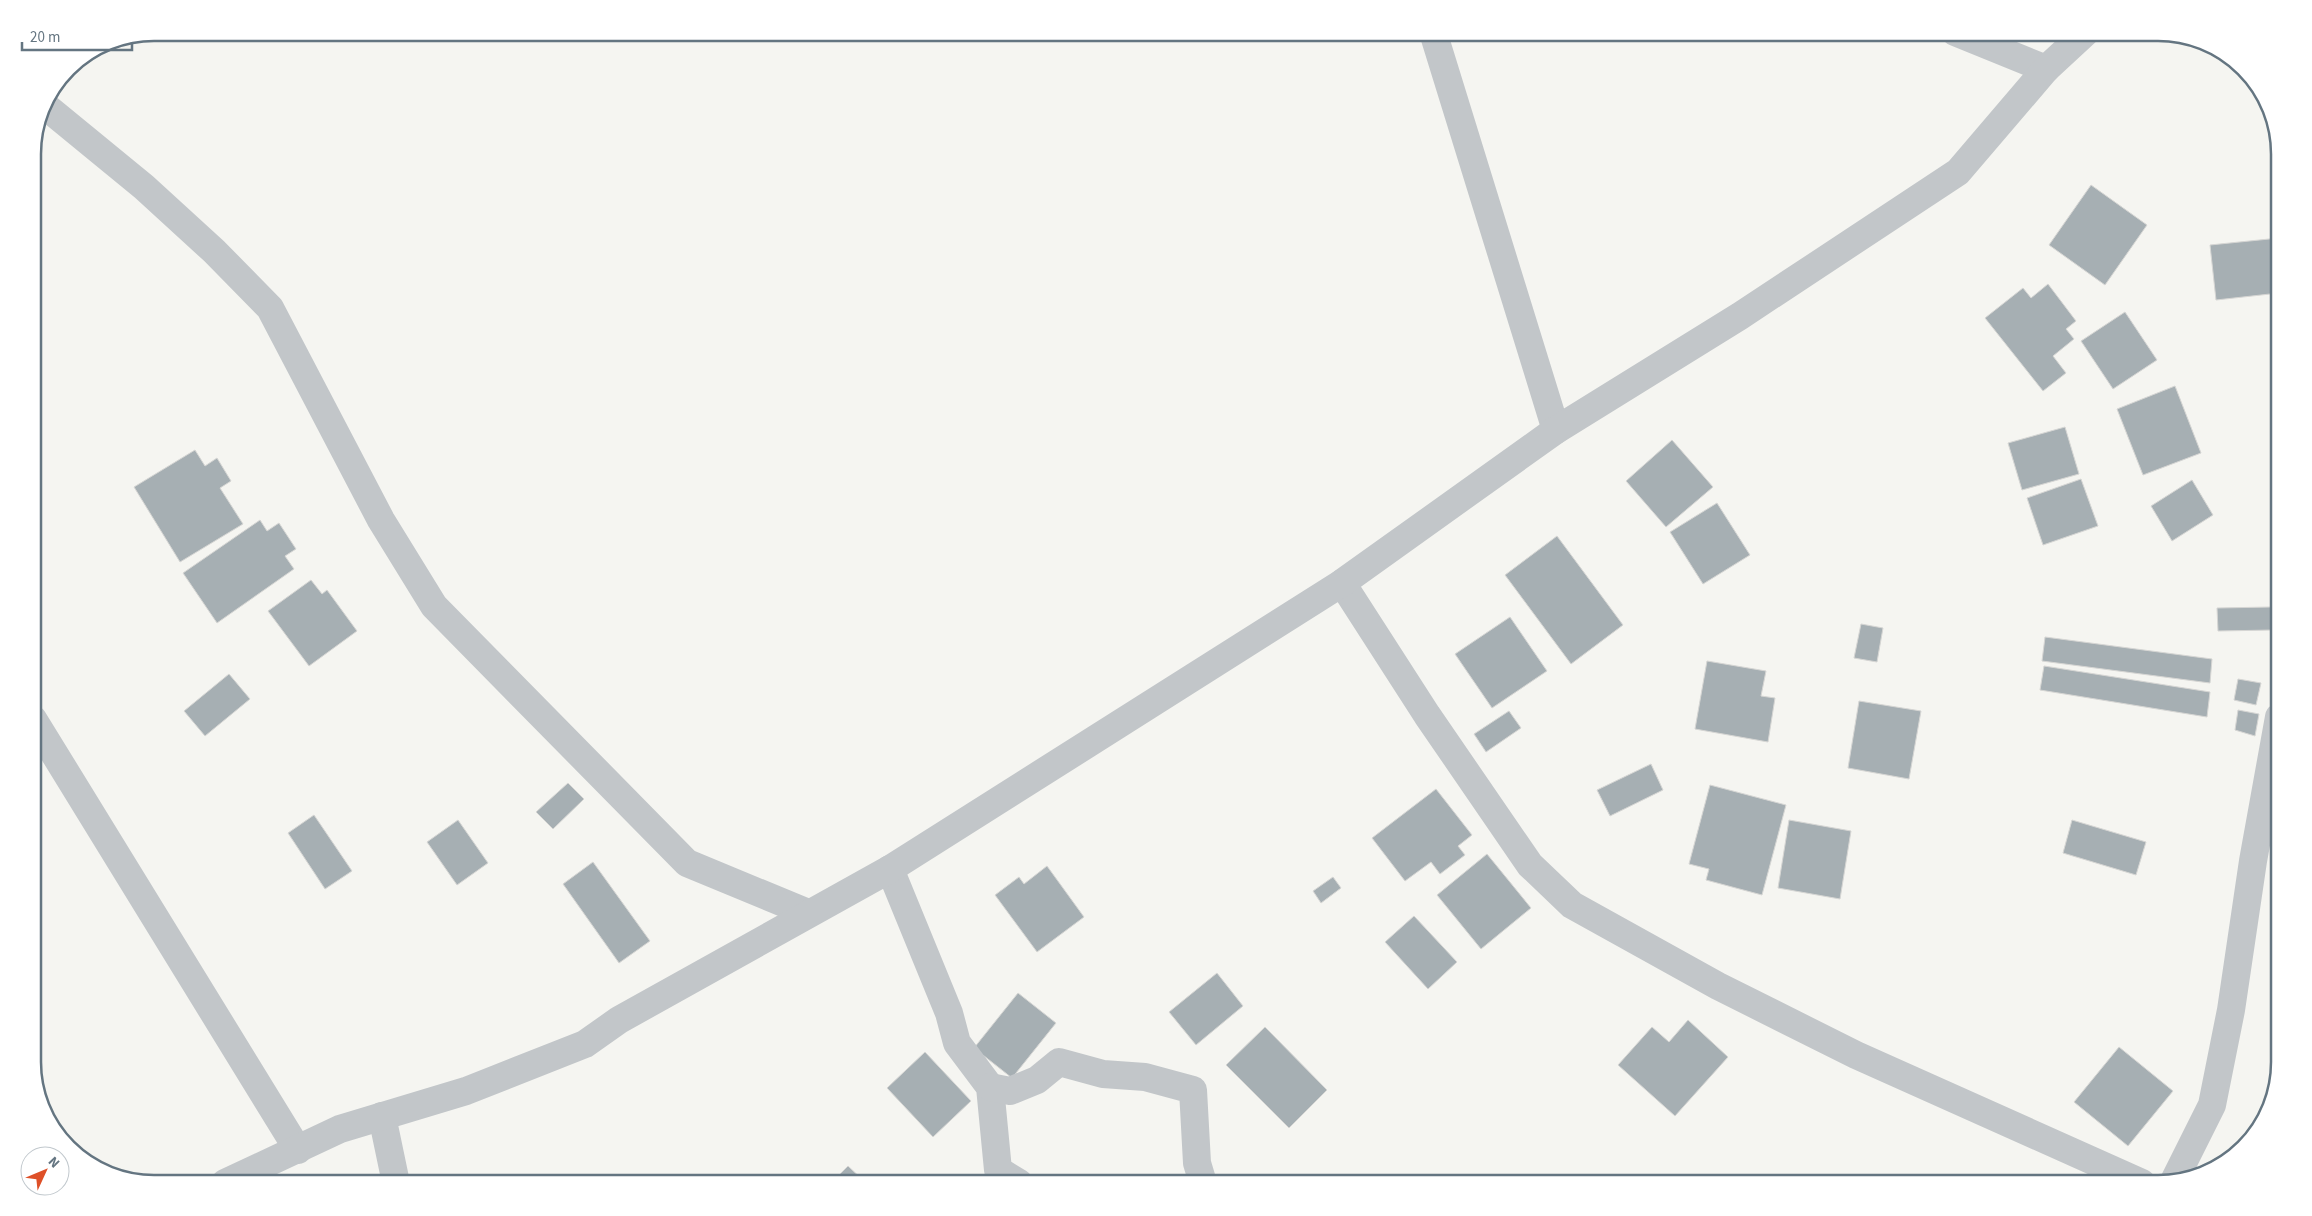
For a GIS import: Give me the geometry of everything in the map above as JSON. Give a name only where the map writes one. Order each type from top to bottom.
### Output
[{"type":"street","points":[[1437,41],[1556,430]]},
{"type":"street","points":[[1977,41],[2046,69]]},
{"type":"street","points":[[244,1175],[340,1129],[466,1091],[585,1044],[619,1020],[890,868],[1342,583],[1556,430],[1740,316],[1958,172],[2046,69],[2076,41]]},
{"type":"street","points":[[50,110],[144,186],[214,251],[270,308],[381,520],[434,606],[687,863],[808,913]]},
{"type":"street","points":[[1342,583],[1427,715],[1530,865],[1572,905],[1718,986],[1856,1056],[2122,1175]]},
{"type":"street","points":[[41,733],[298,1150]]},
{"type":"street","points":[[2178,1173],[2212,1105],[2231,1010],[2252,861],[2271,760]]},
{"type":"street","points":[[890,868],[949,1013],[957,1042],[990,1087],[998,1170],[1006,1175]]},
{"type":"street","points":[[990,1087],[1010,1091],[1037,1080],[1059,1062],[1103,1074],[1145,1077],[1193,1090],[1197,1163],[1200,1175]]},
{"type":"street","points":[[382,1116],[394,1175]]},
{"type":"building","points":[[2091,185],[2147,225],[2105,285],[2049,245]]},
{"type":"building","points":[[2271,239],[2271,294],[2216,300],[2210,245]]},
{"type":"building","points":[[2048,284],[2076,321],[2066,329],[2074,339],[2053,356],[2066,373],[2043,391],[1985,318],[2023,288],[2031,298]]},
{"type":"building","points":[[2125,312],[2157,360],[2113,389],[2081,341]]},
{"type":"building","points":[[2175,386],[2201,453],[2143,475],[2117,409]]},
{"type":"building","points":[[2065,427],[2079,474],[2022,490],[2008,443]]},
{"type":"building","points":[[1672,440],[1713,487],[1666,527],[1626,481]]},
{"type":"building","points":[[195,450],[205,466],[217,458],[231,481],[220,488],[243,524],[180,562],[134,487]]},
{"type":"building","points":[[2081,479],[2098,526],[2043,545],[2027,498]]},
{"type":"building","points":[[2192,480],[2213,515],[2172,541],[2151,506]]},
{"type":"building","points":[[1717,503],[1750,555],[1703,584],[1670,532]]},
{"type":"building","points":[[260,520],[267,531],[279,523],[296,549],[285,556],[294,569],[217,623],[183,573]]},
{"type":"building","points":[[1557,536],[1623,625],[1571,664],[1505,575]]},
{"type":"building","points":[[311,580],[322,594],[327,590],[357,631],[309,666],[268,611]]},
{"type":"building","points":[[2271,607],[2271,630],[2218,631],[2217,608]]},
{"type":"building","points":[[1510,617],[1547,671],[1492,708],[1455,654]]},
{"type":"building","points":[[1861,624],[1883,628],[1877,662],[1854,658]]},
{"type":"building","points":[[2045,637],[2212,659],[2210,683],[2042,661]]},
{"type":"building","points":[[1707,661],[1766,671],[1761,696],[1775,698],[1768,742],[1695,729]]},
{"type":"building","points":[[2044,666],[2210,692],[2207,717],[2040,690]]},
{"type":"building","points":[[229,674],[250,699],[205,736],[184,711]]},
{"type":"building","points":[[2238,679],[2261,683],[2256,705],[2234,700]]},
{"type":"building","points":[[1859,701],[1921,711],[1909,779],[1848,768]]},
{"type":"building","points":[[2238,710],[2259,714],[2255,736],[2235,730]]},
{"type":"building","points":[[1509,711],[1521,728],[1486,752],[1474,734]]},
{"type":"building","points":[[1651,764],[1663,790],[1610,816],[1597,790]]},
{"type":"building","points":[[568,783],[584,799],[553,829],[536,812]]},
{"type":"building","points":[[1710,785],[1786,805],[1762,895],[1706,880],[1709,869],[1689,864]]},
{"type":"building","points":[[1436,789],[1472,835],[1458,846],[1465,855],[1440,874],[1431,862],[1405,881],[1372,838]]},
{"type":"building","points":[[314,815],[352,871],[325,889],[288,833]]},
{"type":"building","points":[[458,820],[488,863],[457,885],[427,842]]},
{"type":"building","points":[[1789,820],[1851,831],[1840,899],[1778,888]]},
{"type":"building","points":[[2072,820],[2146,842],[2136,875],[2063,853]]},
{"type":"building","points":[[1487,854],[1531,908],[1481,949],[1437,895]]},
{"type":"building","points":[[593,862],[650,941],[619,963],[563,884]]},
{"type":"building","points":[[1047,866],[1084,917],[1037,952],[995,895],[1019,877],[1024,884]]},
{"type":"building","points":[[1333,877],[1341,888],[1321,903],[1313,891]]},
{"type":"building","points":[[1414,916],[1457,962],[1428,989],[1385,942]]},
{"type":"building","points":[[1217,973],[1243,1006],[1196,1045],[1169,1012]]},
{"type":"building","points":[[1018,993],[1056,1023],[1012,1078],[974,1048]]},
{"type":"building","points":[[1688,1020],[1728,1057],[1675,1116],[1618,1065],[1652,1027],[1669,1042]]},
{"type":"building","points":[[1265,1027],[1327,1090],[1289,1128],[1226,1065]]},
{"type":"building","points":[[2119,1047],[2173,1091],[2128,1146],[2074,1102]]},
{"type":"building","points":[[925,1052],[971,1101],[933,1137],[887,1088]]},
{"type":"building","points":[[848,1166],[858,1175],[839,1175]]}]
